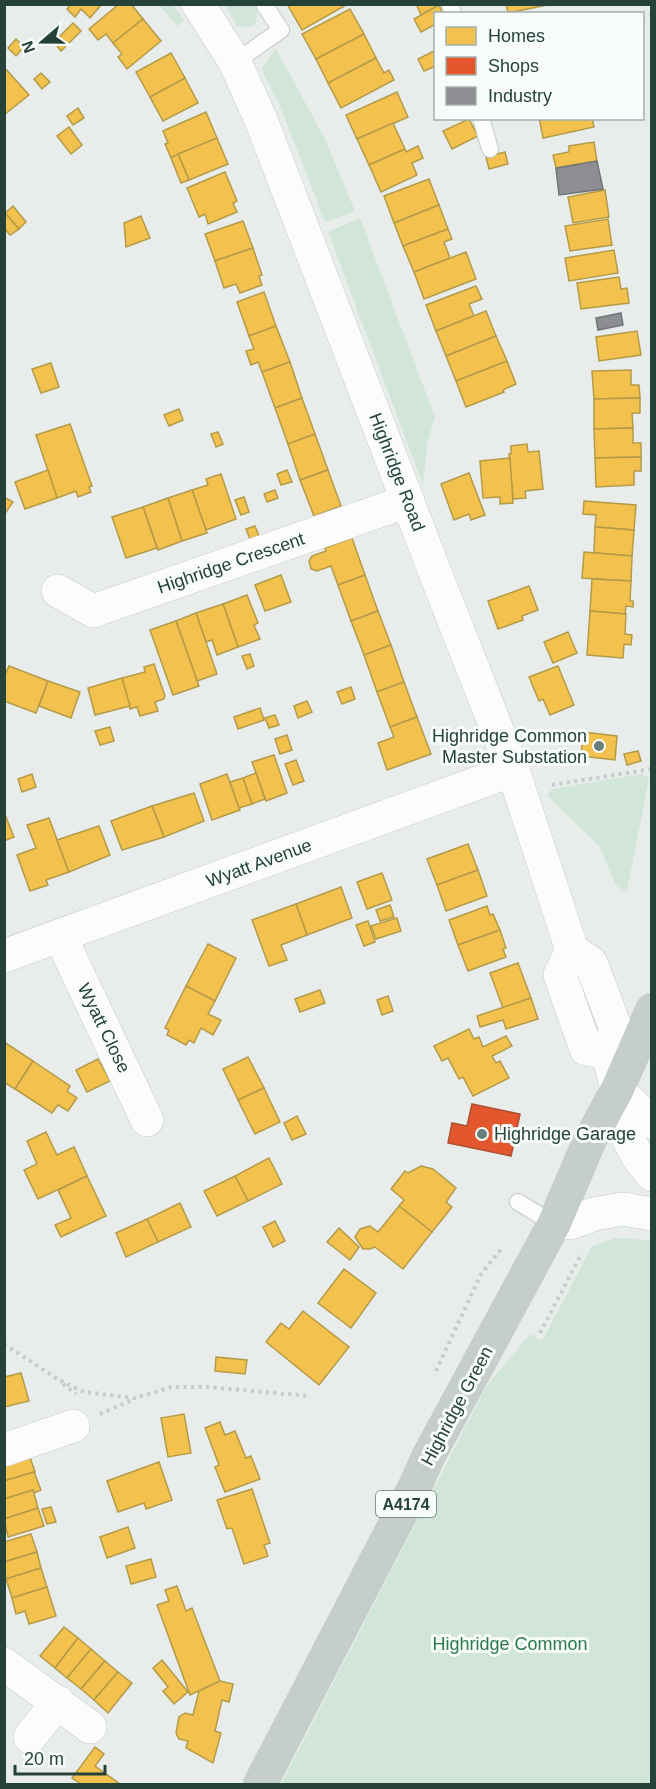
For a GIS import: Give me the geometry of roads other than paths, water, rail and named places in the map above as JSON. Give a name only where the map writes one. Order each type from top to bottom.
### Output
[{"type":"highway","name":"A4174","points":[[617,1090],[651,1010]]},
{"type":"highway","name":"Highridge Green","points":[[260,1785],[428,1457],[554,1224],[589,1142],[617,1090]]},
{"type":"street","name":"Highridge Road","points":[[198,4],[235,62],[261,120],[517,780],[573,951],[560,975],[586,1049],[608,1053],[623,1129],[651,1175]]},
{"type":"street","name":"Highridge Crescent","points":[[58,591],[93,611],[408,501]]},
{"type":"street","name":"Wyatt Avenue","points":[[4,956],[517,780]]},
{"type":"street","name":"Wyatt Close","points":[[60,936],[147,1120]]},
{"type":"street","points":[[617,1090],[651,1122]]},
{"type":"street","points":[[554,1224],[573,1222],[594,1214],[623,1209],[651,1214]]},
{"type":"street","points":[[4,1450],[73,1426]]},
{"type":"street","points":[[4,1664],[90,1727]]},
{"type":"street","points":[[30,1737],[58,1702]]},
{"type":"lane","points":[[235,62],[281,30],[264,4]]},
{"type":"lane","points":[[483,120],[490,149]]},
{"type":"lane","points":[[518,1202],[554,1224]]},
{"type":"place","name":"Highridge Common Master Substation","points":[[599,746]]},
{"type":"place","name":"Highridge Garage","points":[[482,1134]]},
{"type":"park label","name":"Highridge Common","points":[[510,1644]]}]
